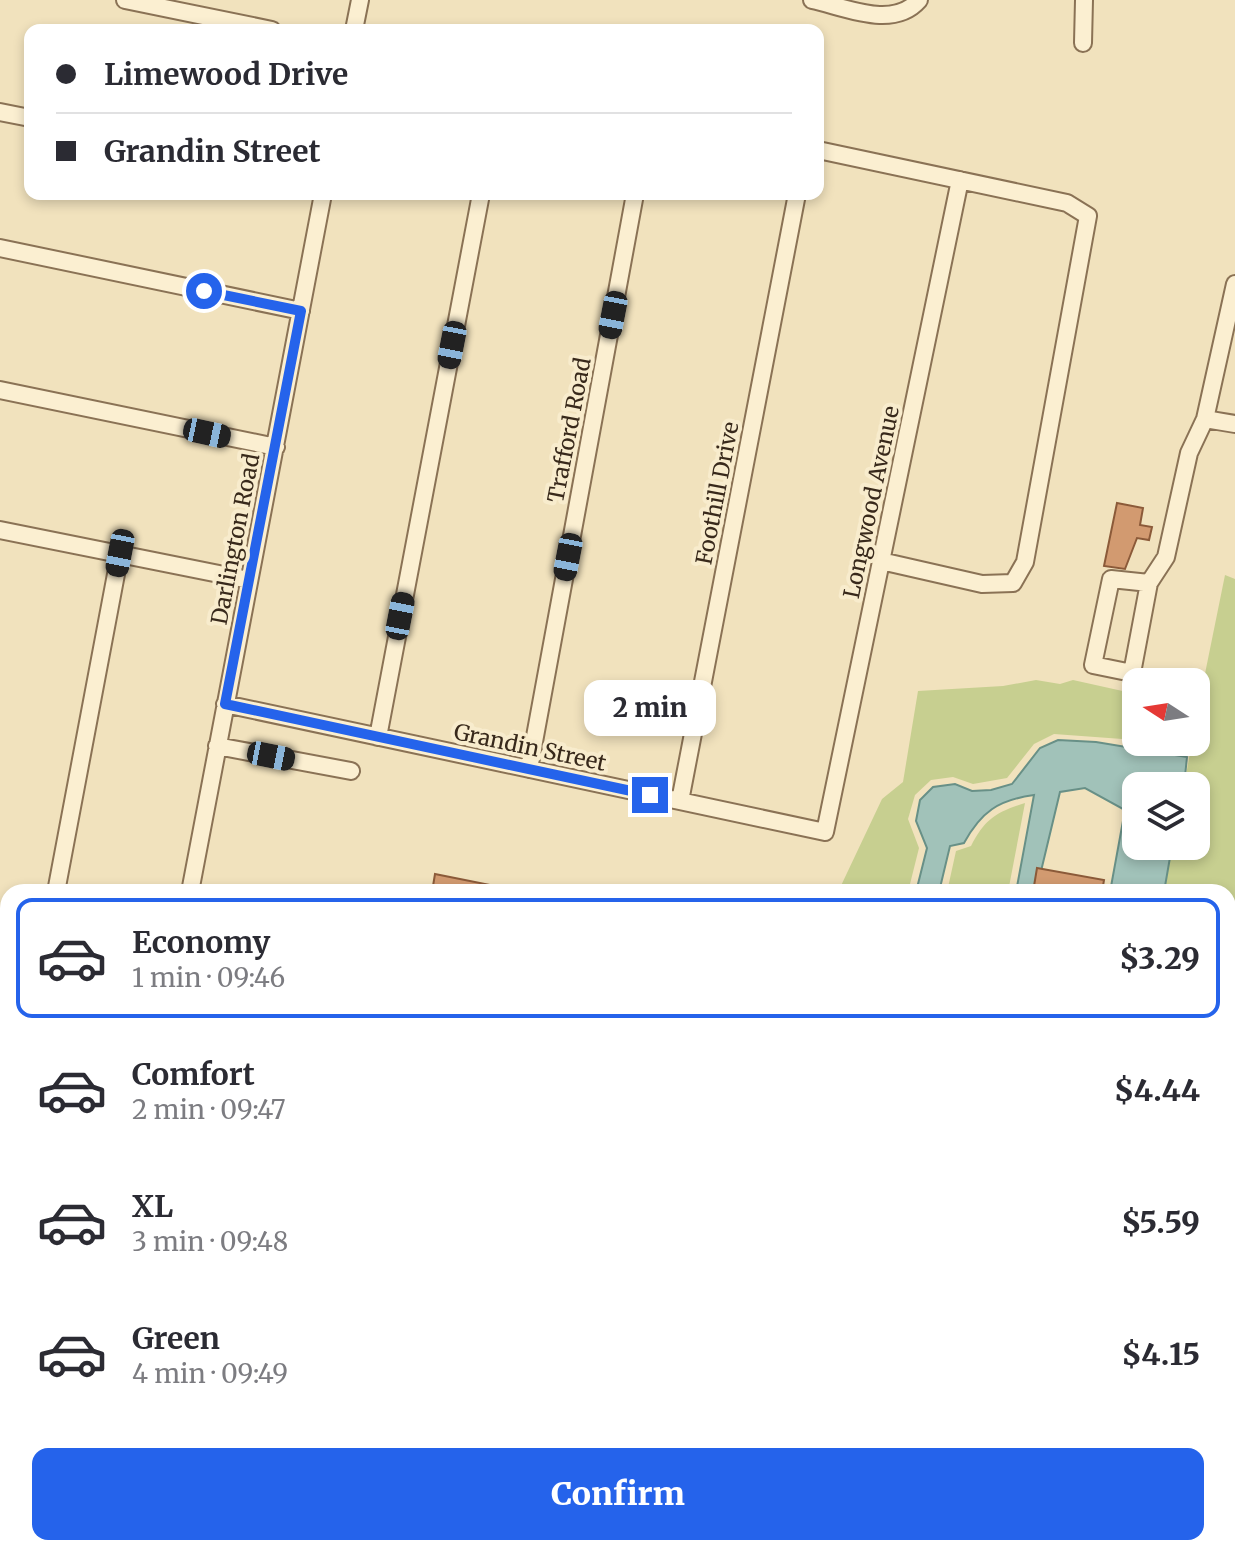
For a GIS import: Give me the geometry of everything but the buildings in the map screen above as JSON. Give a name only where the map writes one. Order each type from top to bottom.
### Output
[{"type":"street","points":[[125,0],[243,24]]},
{"type":"street","points":[[355,24],[360,0]]},
{"type":"street","points":[[812,0],[886,17],[899,15],[919,0]]},
{"type":"street","points":[[1083,43],[1084,0]]},
{"type":"street","points":[[0,112],[24,117]]},
{"type":"street","points":[[824,151],[1067,203],[1088,216],[1025,562],[1013,583],[982,584],[881,561]]},
{"type":"street","name":"Longwood Avenue","points":[[825,832],[960,180]]},
{"type":"street","name":"Darlington Road","points":[[191,884],[322,200]]},
{"type":"street","points":[[378,737],[480,200]]},
{"type":"street","name":"Trafford Road","points":[[529,769],[634,200]]},
{"type":"street","name":"Foothill Drive","points":[[680,801],[796,200]]},
{"type":"street","points":[[0,248],[301,311]]},
{"type":"street","points":[[1149,583],[1111,579],[1093,665],[1132,673],[1149,583],[1166,557],[1189,453],[1205,419],[1235,284]]},
{"type":"street","points":[[0,390],[276,447]]},
{"type":"street","points":[[1205,419],[1235,424]]},
{"type":"street","points":[[0,530],[249,580]]},
{"type":"street","points":[[58,884],[120,553]]},
{"type":"street","name":"Grandin Street","points":[[225,704],[825,832]]},
{"type":"street","points":[[217,746],[351,771]]},
{"type":"green space","points":[[1225,575],[1235,579],[1235,884],[1165,884],[1170,860],[1210,860],[1210,772],[1187,772],[1189,756],[1210,756],[1210,668],[1206,668]]},
{"type":"green space","points":[[1036,680],[1060,684],[1073,680],[1122,691],[1122,739],[1054,734],[1034,744],[1007,778],[973,784],[953,777],[931,780],[915,795],[908,819],[919,848],[910,884],[842,884],[882,799],[903,782],[918,691],[1003,686]]},
{"type":"green space","points":[[1025,803],[1010,884],[949,884],[956,851],[971,846],[981,829],[1006,810]]},
{"type":"water","points":[[1058,740],[1122,746],[1122,756],[1187,757],[1185,772],[1122,772],[1122,808],[1085,788],[1060,792],[1038,884],[1017,884],[1034,795],[1010,800],[992,809],[977,823],[964,843],[950,846],[941,884],[918,884],[927,848],[916,821],[920,800],[933,787],[955,784],[972,791],[1012,784],[1040,748]]},
{"type":"water","points":[[1122,826],[1122,860],[1170,860],[1165,884],[1111,884]]},
{"type":"route","points":[[204,291],[301,311],[225,704],[650,795]]}]
